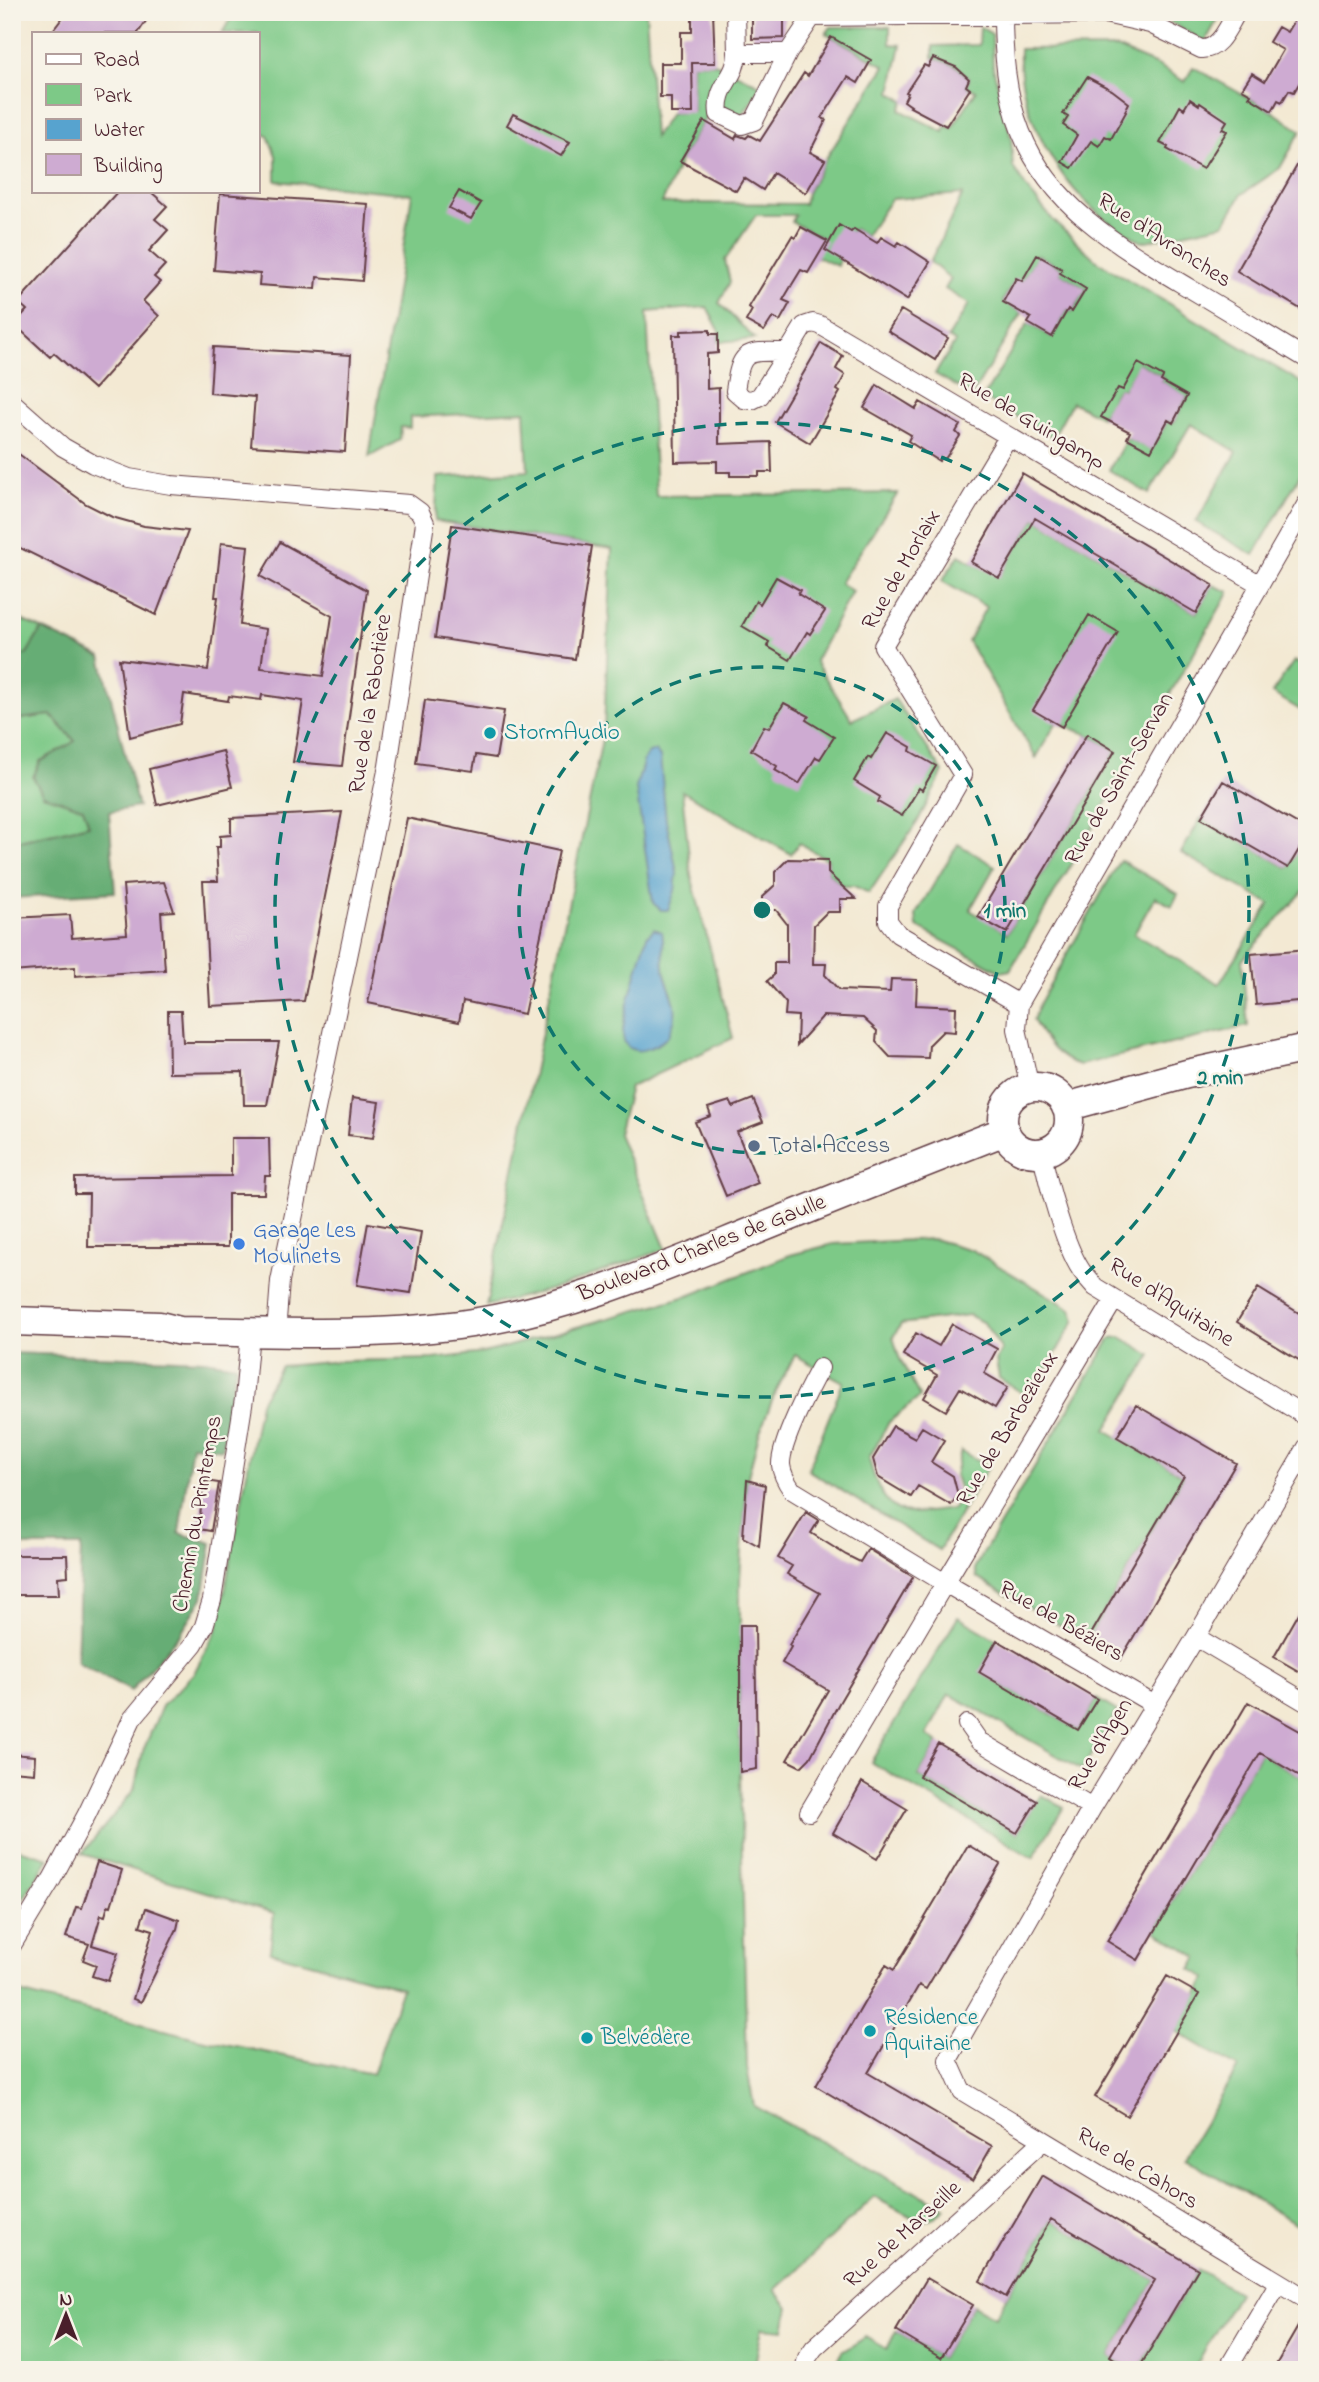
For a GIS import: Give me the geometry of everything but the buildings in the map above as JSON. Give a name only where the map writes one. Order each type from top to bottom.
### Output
[{"type":"main road","points":[[1066,1107],[1187,1074],[1307,1048]]},
{"type":"main road","points":[[1030,1088],[1054,1093],[1066,1107],[1069,1126],[1064,1139],[1054,1148],[1042,1152],[1022,1150],[1005,1131],[1005,1112],[1010,1101],[1030,1088]]},
{"type":"main road","name":"Boulevard Charles de Gaulle","points":[[12,1321],[160,1326],[180,1331],[347,1334],[473,1323],[573,1300],[644,1276],[1005,1131]]},
{"type":"street","points":[[736,12],[737,63],[717,100],[719,114],[742,125],[754,121],[788,53],[812,17],[1003,14],[1118,16],[1150,24],[1207,50],[1216,46],[1237,12]]},
{"type":"street","name":"Rue d'Avranches","points":[[1003,14],[1008,85],[1018,125],[1037,164],[1065,201],[1084,220],[1151,265],[1307,359]]},
{"type":"street","points":[[737,53],[788,53]]},
{"type":"street","name":"Rue de Guingamp","points":[[788,352],[804,326],[813,323],[820,325],[1259,584]]},
{"type":"street","name":"Rue de la Rabotière","points":[[12,401],[63,447],[93,464],[129,478],[171,485],[409,503],[420,512],[425,523],[388,766],[280,1281],[263,1333]]},
{"type":"street","name":"Rue de Morlaix","points":[[1008,437],[883,646],[962,775],[888,906],[888,921],[898,934],[1018,1004]]},
{"type":"street","name":"Rue de Saint-Servan","points":[[1018,1004],[1307,503]]},
{"type":"street","points":[[1018,1004],[1017,1029],[1030,1088]]},
{"type":"street","name":"Rue d'Aquitaine","points":[[1042,1152],[1045,1171],[1070,1249],[1088,1279],[1114,1300],[1307,1417]]},
{"type":"street","name":"Rue de Barbezieux","points":[[809,1812],[1114,1300]]},
{"type":"street","name":"Chemin du Printemps","points":[[12,1945],[87,1814],[132,1719],[194,1644],[204,1626],[212,1600],[244,1399],[263,1333]]},
{"type":"street","name":"Rue de Béziers","points":[[820,1368],[801,1404],[781,1464],[785,1479],[792,1490],[944,1583],[1153,1704]]},
{"type":"street","name":"Rue d'Agen","points":[[952,2072],[948,2060],[1091,1808],[1196,1637],[1307,1447]]},
{"type":"street","points":[[1196,1637],[1307,1703]]},
{"type":"street","points":[[967,1724],[979,1741],[1091,1808]]},
{"type":"street","name":"Rue de Cahors","points":[[952,2072],[962,2091],[1307,2298]]},
{"type":"street","name":"Rue de Marseille","points":[[804,2370],[807,2358],[814,2348],[1043,2141]]},
{"type":"street","points":[[1227,2370],[1279,2282]]},
{"type":"green space","points":[[235,12],[646,12],[654,137],[671,113],[693,112],[692,63],[715,63],[762,86],[741,117],[712,103],[680,161],[662,203],[804,204],[825,160],[885,66],[826,34],[831,27],[890,27],[890,44],[901,45],[891,92],[904,101],[900,110],[944,132],[946,126],[952,128],[976,91],[966,86],[969,79],[956,66],[933,58],[933,46],[979,45],[980,27],[992,34],[993,67],[1011,138],[1013,167],[1053,220],[1097,261],[1307,386],[1307,463],[1254,555],[1196,522],[1237,452],[1191,424],[1149,494],[1109,470],[1127,438],[1151,450],[1168,420],[1173,423],[1187,397],[1161,381],[1163,377],[1139,363],[1123,390],[1118,388],[1101,417],[1072,402],[1053,437],[983,398],[1028,323],[1052,337],[1068,309],[1072,312],[1086,289],[1060,273],[1061,268],[1038,255],[1022,281],[1016,279],[1003,301],[1022,313],[972,395],[935,374],[955,342],[948,338],[969,304],[945,289],[951,279],[930,262],[963,194],[891,199],[866,236],[854,229],[851,232],[837,266],[817,257],[820,237],[792,222],[795,215],[756,215],[725,260],[730,282],[719,303],[755,339],[718,342],[719,330],[707,307],[647,312],[656,496],[898,493],[840,583],[852,591],[815,661],[852,720],[895,699],[943,772],[918,821],[869,893],[854,886],[842,886],[828,873],[828,860],[799,843],[791,854],[682,791],[691,875],[733,1038],[630,1087],[618,1134],[666,1249],[556,1288],[486,1306],[604,730],[612,549],[435,521],[438,477],[528,471],[525,411],[410,417],[410,428],[401,427],[400,440],[369,457],[412,194],[276,181],[276,156],[268,136],[259,132],[259,32],[223,32]]},
{"type":"green space","points":[[1170,12],[1222,12],[1205,42],[1170,22]]},
{"type":"green space","points":[[1116,48],[1159,66],[1185,82],[1193,67],[1272,111],[1301,131],[1280,168],[1242,194],[1224,224],[1142,242],[1089,205],[1061,173],[1049,154],[1030,113],[1024,91],[1020,49]]},
{"type":"green space","points":[[1035,518],[1196,613],[1213,585],[1229,592],[1010,970],[1001,972],[917,927],[916,914],[958,844],[995,866],[970,910],[1007,933],[1115,751],[1087,734],[1056,723],[1036,758],[968,641],[986,607],[942,581],[959,555],[999,577]]},
{"type":"green space","points":[[12,616],[42,629],[26,655],[12,653]]},
{"type":"green space","points":[[42,629],[101,657],[138,807],[109,812],[115,892],[12,898],[12,845],[15,842],[89,825],[83,808],[43,795],[33,777],[40,762],[75,741],[51,715],[12,720],[12,653],[26,655]]},
{"type":"green space","points":[[1294,661],[1307,668],[1307,714],[1272,693]]},
{"type":"green space","points":[[51,715],[76,742],[40,761],[43,795],[84,808],[89,825],[15,842],[12,845],[12,720]]},
{"type":"green space","points":[[1201,818],[1288,868],[1307,836],[1307,887],[1242,960],[1248,1026],[1080,1065],[1071,1062],[1047,1042],[1033,1020],[1120,860],[1178,894],[1172,906],[1155,897],[1134,934],[1219,984],[1270,904],[1181,853]]},
{"type":"green space","points":[[933,1239],[972,1250],[1071,1309],[1075,1320],[1030,1398],[999,1378],[996,1360],[1002,1350],[984,1323],[969,1315],[901,1324],[893,1337],[899,1357],[920,1397],[889,1422],[869,1458],[884,1497],[896,1508],[908,1513],[952,1509],[962,1497],[955,1475],[961,1451],[989,1466],[939,1550],[808,1470],[843,1382],[795,1355],[776,1391],[759,1434],[747,1480],[740,1579],[740,1772],[747,2068],[754,2106],[945,2208],[932,2219],[919,2221],[874,2197],[775,2290],[789,2307],[784,2330],[762,2328],[754,2370],[12,2370],[12,1991],[196,2038],[373,2074],[402,1988],[270,1952],[274,1913],[82,1854],[134,1790],[143,1751],[162,1706],[194,1673],[218,1628],[260,1402],[281,1366],[342,1361],[433,1359],[484,1353],[691,1295],[790,1255],[833,1244]]},
{"type":"green space","points":[[1121,1337],[1151,1355],[1106,1430],[1184,1476],[1087,1641],[977,1578],[975,1567],[1111,1338]]},
{"type":"green space","points":[[12,1353],[206,1360],[236,1365],[222,1449],[192,1445],[179,1533],[212,1543],[203,1598],[180,1634],[131,1691],[77,1662],[81,1546],[12,1546]]},
{"type":"green space","points":[[958,1617],[997,1640],[980,1672],[1078,1730],[1097,1699],[1117,1711],[1082,1770],[949,1694],[927,1735],[938,1743],[919,1776],[1017,1833],[1041,1795],[1064,1807],[1033,1858],[871,1762]]},
{"type":"green space","points":[[1262,1750],[1268,1758],[1307,1780],[1307,2230],[1184,2157],[1238,2068],[1176,2031],[1207,1978],[1191,1969],[1198,1957],[1155,1931]]},
{"type":"green space","points":[[12,1847],[49,1858],[12,1916]]},
{"type":"green space","points":[[1051,2219],[1155,2280],[1110,2356],[1131,2370],[887,2370],[878,2367],[875,2370],[831,2370],[842,2352],[866,2337],[887,2349],[896,2331],[941,2358],[973,2305],[995,2317]]},
{"type":"green space","points":[[1198,2269],[1238,2293],[1193,2370],[1138,2370]]},
{"type":"water","points":[[655,751],[660,757],[666,820],[677,872],[675,891],[668,910],[661,910],[653,903],[636,788],[644,759]]},
{"type":"water","points":[[654,929],[662,932],[664,969],[675,1015],[670,1033],[663,1041],[649,1048],[635,1050],[625,1043],[623,1026],[647,936]]},
{"type":"place","name":"StormAudio","points":[[490,733]]},
{"type":"place","name":"Total Access","points":[[754,1146]]},
{"type":"place","name":"Garage Les Moulinets","points":[[239,1244]]},
{"type":"place","name":"Résidence Aquitaine","points":[[870,2031]]},
{"type":"place","name":"Belvédère","points":[[587,2038]]}]
